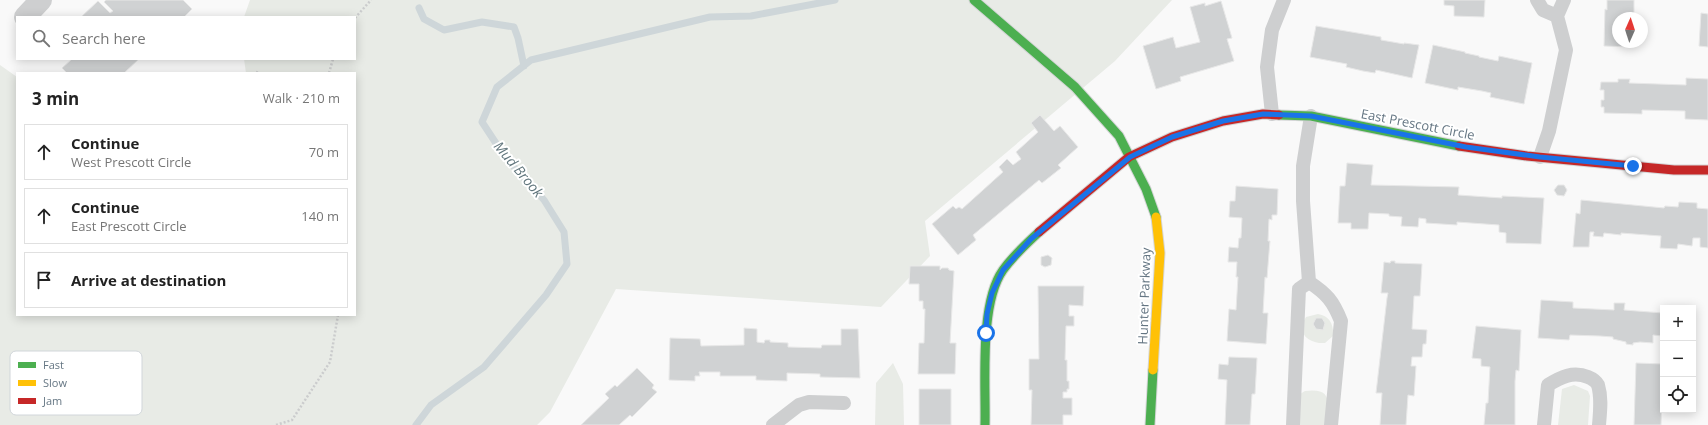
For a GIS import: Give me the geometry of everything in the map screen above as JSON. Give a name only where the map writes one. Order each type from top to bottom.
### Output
[{"type":"street","points":[[26,16],[41,0]]},
{"type":"street","name":"Hunter Parkway","points":[[976,1],[1075,87],[1119,136],[1146,189],[1157,221],[1160,253],[1150,425]]},
{"type":"street","name":"East Prescott Circle","points":[[985,425],[987,314],[992,293],[1003,270],[1031,239],[1130,157],[1172,137],[1223,121],[1272,114],[1311,116],[1466,147],[1540,157],[1674,170],[1708,170]]},
{"type":"lane","points":[[1272,114],[1267,67],[1272,30],[1284,0]]},
{"type":"lane","points":[[1537,0],[1544,10],[1557,16]]},
{"type":"lane","points":[[1540,157],[1549,131],[1566,50],[1557,16],[1564,0]]},
{"type":"lane","points":[[1309,282],[1303,201],[1303,166],[1311,116]]},
{"type":"lane","points":[[1293,425],[1299,289],[1309,282]]},
{"type":"lane","points":[[1309,282],[1327,294],[1336,309],[1341,322],[1331,425]]},
{"type":"lane","points":[[1544,425],[1548,385],[1571,374],[1581,375],[1593,379],[1597,383],[1601,406],[1599,425]]},
{"type":"lane","points":[[773,425],[799,405],[810,402],[844,403]]},
{"type":"path","points":[[356,17],[371,0]]},
{"type":"path","points":[[329,72],[333,60]]},
{"type":"path","points":[[276,425],[292,420],[330,362],[338,316]]},
{"type":"shaded area","points":[[250,0],[1172,0],[1115,61],[925,221],[930,256],[881,307],[616,289],[550,412],[537,425],[0,425],[0,65],[16,76],[16,316],[356,316],[356,72],[246,72],[244,60],[356,60],[356,16],[244,16]]},
{"type":"shaded area","points":[[1318,314],[1326,317],[1333,328],[1333,336],[1325,343],[1314,342],[1303,333],[1302,328],[1306,317]]},
{"type":"shaded area","points":[[893,363],[903,384],[904,425],[875,425],[876,383]]},
{"type":"shaded area","points":[[1574,385],[1588,391],[1590,396],[1588,425],[1558,425],[1562,389]]},
{"type":"shaded area","points":[[1315,390],[1325,395],[1328,404],[1324,425],[1300,425],[1298,423],[1300,394],[1305,391]]},
{"type":"building","points":[[106,0],[183,0],[192,9],[185,16],[82,16],[98,1],[110,13],[113,11],[104,2]]},
{"type":"building","points":[[1444,0],[1485,0],[1484,17],[1454,16],[1454,6],[1444,5]]},
{"type":"building","points":[[1607,0],[1634,0],[1634,12],[1612,12],[1612,46],[1604,46],[1605,9],[1607,10]]},
{"type":"building","points":[[1221,1],[1232,38],[1227,39],[1234,61],[1180,77],[1181,81],[1156,89],[1143,46],[1173,37],[1176,48],[1200,42],[1190,7],[1205,3],[1205,6]]},
{"type":"building","points":[[1701,13],[1708,14],[1708,47],[1699,46]]},
{"type":"building","points":[[1316,26],[1381,37],[1381,40],[1419,45],[1412,78],[1376,70],[1375,73],[1363,71],[1346,67],[1347,64],[1310,57]]},
{"type":"building","points":[[1433,45],[1498,61],[1499,56],[1532,63],[1524,104],[1490,97],[1491,93],[1482,91],[1458,87],[1458,90],[1425,83]]},
{"type":"building","points":[[71,60],[138,60],[125,72],[66,72],[62,68]]},
{"type":"building","points":[[1686,78],[1708,79],[1708,120],[1685,119],[1685,111],[1642,110],[1642,114],[1604,113],[1604,107],[1601,107],[1601,100],[1604,100],[1604,90],[1600,90],[1601,82],[1618,82],[1618,79],[1630,79],[1629,83],[1686,85]]},
{"type":"building","points":[[1040,115],[1054,131],[1060,126],[1078,147],[1058,165],[1061,168],[1042,183],[1039,180],[973,235],[976,240],[958,255],[932,224],[953,206],[956,209],[959,207],[962,209],[1003,172],[999,167],[1007,159],[1013,165],[1021,159],[1016,152],[1038,132],[1031,123]]},
{"type":"building","points":[[1347,163],[1373,165],[1371,185],[1459,187],[1458,195],[1502,198],[1502,196],[1544,198],[1541,244],[1506,243],[1506,233],[1499,232],[1499,225],[1457,222],[1457,225],[1426,223],[1426,219],[1419,218],[1418,227],[1401,226],[1402,217],[1389,216],[1389,214],[1369,213],[1368,229],[1351,229],[1351,223],[1338,223],[1340,186],[1345,186]]},
{"type":"building","points":[[1558,185],[1564,185],[1567,190],[1564,196],[1557,195],[1554,190]]},
{"type":"building","points":[[1236,186],[1278,189],[1277,215],[1272,215],[1272,220],[1269,219],[1268,241],[1270,241],[1267,278],[1265,277],[1263,313],[1268,313],[1266,344],[1227,341],[1229,309],[1236,310],[1238,277],[1236,277],[1237,262],[1228,262],[1229,247],[1238,248],[1239,238],[1241,238],[1242,218],[1229,217],[1230,201],[1235,201]]},
{"type":"building","points":[[1581,200],[1664,208],[1665,206],[1678,207],[1679,202],[1697,203],[1697,208],[1708,209],[1708,248],[1700,247],[1700,238],[1693,238],[1692,246],[1678,244],[1677,249],[1660,248],[1661,236],[1604,233],[1603,237],[1593,236],[1594,232],[1590,232],[1589,247],[1573,247],[1576,213],[1580,214]]},
{"type":"building","points":[[1048,255],[1052,258],[1051,265],[1045,267],[1041,265],[1041,257]]},
{"type":"building","points":[[1391,261],[1395,261],[1395,263],[1422,264],[1420,296],[1414,296],[1412,329],[1427,330],[1426,344],[1423,344],[1422,357],[1412,357],[1411,366],[1416,366],[1414,396],[1408,395],[1406,425],[1380,425],[1382,393],[1376,393],[1388,293],[1381,293],[1384,262],[1390,263]]},
{"type":"building","points":[[910,266],[940,266],[940,270],[942,268],[948,268],[949,270],[954,271],[950,343],[956,343],[955,374],[918,374],[919,343],[924,343],[925,309],[923,309],[923,301],[919,301],[919,284],[909,284]]},
{"type":"building","points":[[1038,286],[1084,286],[1083,306],[1069,305],[1069,316],[1074,316],[1074,326],[1066,326],[1065,360],[1067,360],[1067,381],[1069,381],[1069,389],[1067,389],[1067,392],[1063,392],[1063,398],[1072,398],[1072,415],[1063,415],[1063,425],[1031,425],[1032,390],[1029,390],[1029,359],[1039,359]]},
{"type":"building","points":[[1541,300],[1573,302],[1573,308],[1614,310],[1614,303],[1625,303],[1624,310],[1660,313],[1660,336],[1653,335],[1653,343],[1640,342],[1633,343],[1633,345],[1613,339],[1613,337],[1600,336],[1570,335],[1569,340],[1538,338]]},
{"type":"building","points":[[1316,318],[1322,318],[1325,323],[1323,330],[1316,329],[1313,324]]},
{"type":"building","points":[[1476,326],[1521,330],[1519,371],[1516,370],[1515,381],[1515,425],[1484,425],[1486,403],[1488,403],[1490,367],[1481,366],[1481,359],[1472,358]]},
{"type":"building","points":[[744,328],[757,329],[757,342],[764,343],[765,340],[770,340],[770,342],[788,343],[788,347],[821,348],[822,345],[841,345],[841,329],[858,329],[860,378],[820,377],[820,374],[787,373],[787,381],[756,380],[756,376],[720,376],[720,372],[699,372],[700,376],[695,376],[695,381],[669,380],[670,338],[700,339],[701,346],[744,345]]},
{"type":"building","points":[[1229,357],[1257,358],[1255,394],[1252,394],[1250,425],[1225,425],[1227,380],[1218,379],[1219,364],[1228,365]]},
{"type":"building","points":[[1636,363],[1660,364],[1661,425],[1634,425]]},
{"type":"building","points":[[637,368],[654,385],[652,388],[657,392],[632,417],[630,415],[619,425],[581,425],[609,398],[605,394],[615,385],[617,387]]},
{"type":"building","points":[[919,389],[951,389],[951,425],[919,425]]},
{"type":"waterway","name":"Mud Brook","points":[[416,425],[431,405],[484,367],[546,295],[567,264],[564,232],[544,200],[505,157],[482,122],[497,87],[531,60],[710,17],[751,16],[835,0]]},
{"type":"waterway","points":[[419,8],[424,19],[444,30],[482,22],[514,27],[524,66]]},
{"type":"traffic: fast","points":[[974,0],[1075,87],[1119,136],[1146,189],[1156,217]]},
{"type":"traffic: fast","points":[[1279,115],[1311,116],[1459,146]]},
{"type":"traffic: fast","points":[[985,425],[985,344],[990,303],[995,285],[1003,270],[1025,245],[1039,232]]},
{"type":"traffic: fast","points":[[1150,425],[1153,370]]},
{"type":"traffic: slow","points":[[1153,370],[1160,253],[1156,217]]},
{"type":"traffic: jam","points":[[1039,232],[1129,157],[1172,137],[1223,121],[1263,114],[1279,115]]},
{"type":"traffic: jam","points":[[1459,146],[1527,156],[1674,170],[1708,170]]},
{"type":"route","points":[[986,333],[987,314],[992,293],[1003,270],[1031,239],[1130,157],[1172,137],[1223,121],[1263,114],[1311,116],[1466,147],[1527,156],[1633,166]]}]
